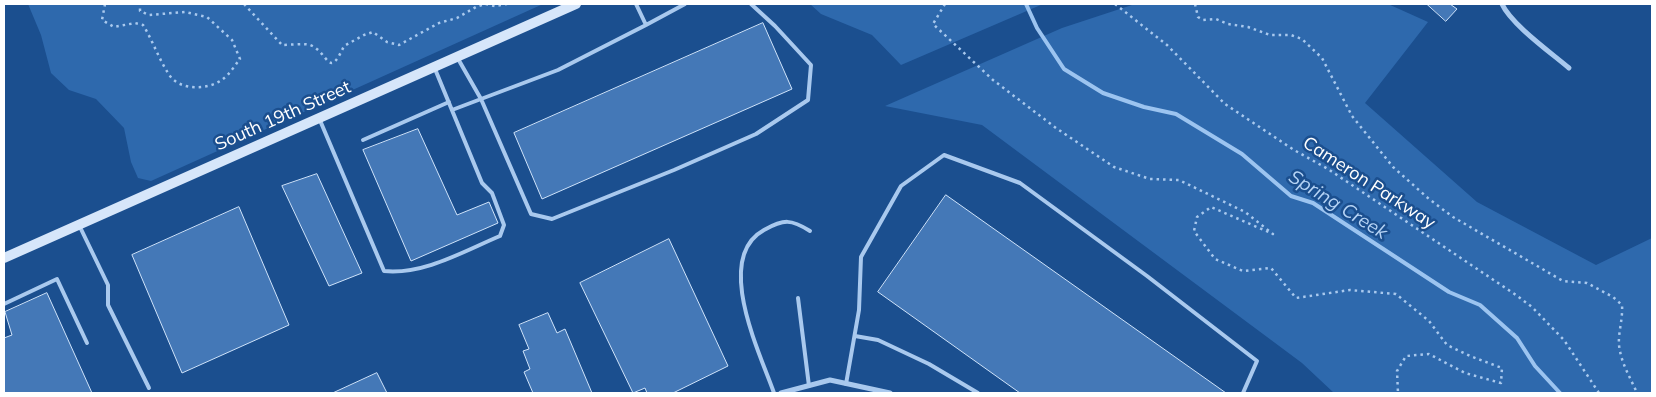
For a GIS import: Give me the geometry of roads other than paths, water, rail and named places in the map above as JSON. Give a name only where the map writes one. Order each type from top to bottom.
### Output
[{"type":"street","name":"South 19th Street","points":[[4,258],[576,4]]},
{"type":"street","points":[[1502,4],[1505,11],[1516,22],[1568,68]]},
{"type":"street","points":[[781,393],[830,380],[890,393]]},
{"type":"lane","points":[[636,4],[646,25]]},
{"type":"lane","points":[[452,110],[558,70],[685,4]]},
{"type":"lane","points":[[457,57],[481,99],[531,214],[552,219],[674,170],[756,134],[808,100],[811,64],[751,4]]},
{"type":"lane","points":[[319,118],[384,272],[399,273],[420,269],[500,236],[504,225],[492,193],[482,183],[434,67]]},
{"type":"lane","points":[[363,140],[449,102]]},
{"type":"lane","points":[[846,384],[859,310],[861,257],[901,186],[944,155],[1020,183],[1257,360],[1243,393]]},
{"type":"lane","points":[[774,393],[745,309],[741,287],[740,264],[747,247],[757,234],[777,223],[795,222],[810,231]]},
{"type":"lane","points":[[79,225],[108,285],[108,306],[149,388]]},
{"type":"lane","points":[[4,304],[57,279],[87,343]]},
{"type":"lane","points":[[798,298],[810,386]]},
{"type":"lane","points":[[855,336],[878,340],[929,364],[978,393]]},
{"type":"waterway","name":"Spring Creek","points":[[1026,4],[1037,28],[1064,69],[1103,93],[1144,107],[1176,114],[1242,154],[1291,196],[1313,203],[1449,292],[1480,305],[1517,338],[1535,366],[1560,393]]}]
